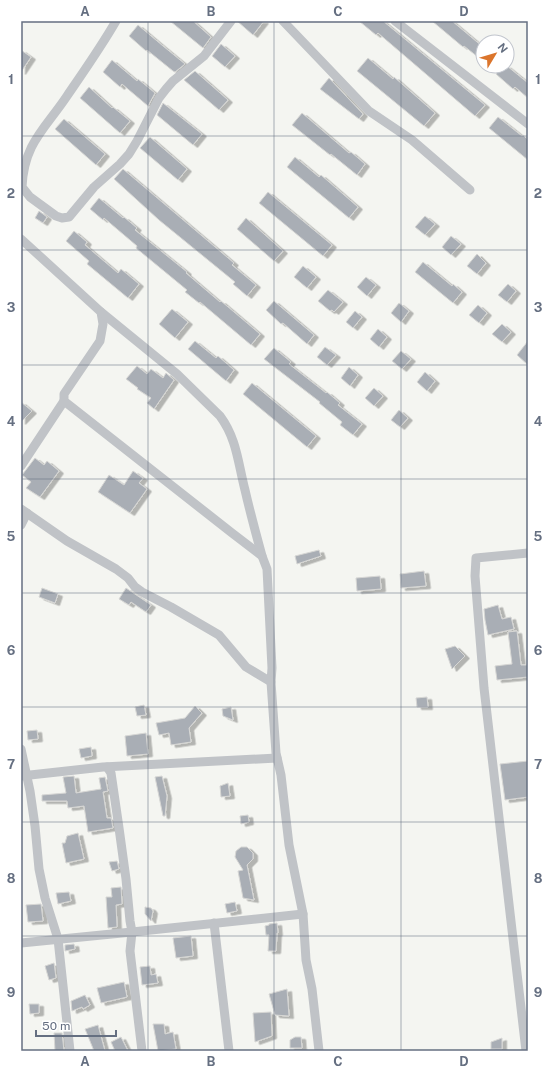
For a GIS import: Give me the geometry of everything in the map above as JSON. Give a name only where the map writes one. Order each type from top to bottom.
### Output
[{"type":"street","points":[[116,21],[76,84],[35,138],[24,168],[22,187],[30,198],[56,216],[62,218],[69,217],[94,186],[120,164],[129,154],[159,98],[173,81],[204,56],[231,21]]},
{"type":"street","points":[[283,21],[369,111],[412,140],[470,190]]},
{"type":"street","points":[[395,21],[528,124]]},
{"type":"street","points":[[21,239],[101,312],[177,374],[220,416],[225,423],[235,445],[243,485],[262,556],[267,569],[275,744],[281,775],[289,845],[303,914],[306,960],[312,989],[318,1051]]},
{"type":"street","points":[[21,466],[64,401],[64,394],[100,341],[103,324],[101,312]]},
{"type":"street","points":[[64,401],[262,556]]},
{"type":"street","points":[[21,525],[24,511],[67,541],[116,569],[128,578],[135,587],[142,592],[219,635],[246,667],[271,682]]},
{"type":"street","points":[[526,1051],[484,688],[475,576],[476,558],[528,553]]},
{"type":"street","points":[[21,749],[24,776],[35,826],[39,869],[45,898],[58,939],[70,1051]]},
{"type":"street","points":[[24,776],[107,767],[277,758]]},
{"type":"street","points":[[107,767],[111,773],[126,879],[132,932],[130,951],[142,1051]]},
{"type":"street","points":[[21,943],[303,914]]},
{"type":"street","points":[[214,923],[229,1051]]},
{"type":"building","points":[[170,21],[193,21],[211,37],[203,48]]},
{"type":"building","points":[[237,21],[264,21],[253,35]]},
{"type":"building","points":[[359,21],[383,21],[485,105],[475,116],[378,33],[376,35]]},
{"type":"building","points":[[432,21],[452,21],[475,40],[475,55],[464,46],[463,47]]},
{"type":"building","points":[[138,25],[185,64],[175,72],[147,50],[146,51],[129,36]]},
{"type":"building","points":[[221,44],[235,56],[225,67],[212,56]]},
{"type":"building","points":[[21,50],[31,57],[21,72]]},
{"type":"building","points":[[368,58],[393,79],[394,77],[435,113],[424,126],[357,71]]},
{"type":"building","points":[[112,60],[137,81],[138,79],[155,93],[148,106],[122,84],[120,87],[103,72]]},
{"type":"building","points":[[195,71],[228,100],[219,110],[184,80]]},
{"type":"building","points":[[515,72],[528,83],[528,98],[515,87],[513,89],[496,74],[515,74]]},
{"type":"building","points":[[329,78],[363,114],[359,119],[320,89]]},
{"type":"building","points":[[89,87],[112,108],[113,107],[130,121],[120,133],[80,98]]},
{"type":"building","points":[[163,103],[202,134],[193,145],[157,115]]},
{"type":"building","points":[[302,113],[349,153],[351,152],[365,164],[357,175],[292,125]]},
{"type":"building","points":[[498,117],[528,140],[528,160],[489,128]]},
{"type":"building","points":[[64,119],[105,154],[96,165],[55,129]]},
{"type":"building","points":[[150,137],[187,169],[178,180],[140,148]]},
{"type":"building","points":[[295,157],[319,177],[321,175],[358,207],[349,218],[287,167]]},
{"type":"building","points":[[123,169],[234,263],[232,265],[256,285],[247,296],[233,284],[235,282],[159,220],[114,179]]},
{"type":"building","points":[[268,192],[332,245],[323,256],[259,203]]},
{"type":"building","points":[[99,198],[123,218],[124,217],[137,228],[135,230],[260,334],[251,345],[200,302],[199,303],[185,292],[187,290],[136,248],[137,246],[104,218],[103,220],[90,209]]},
{"type":"building","points":[[39,211],[47,217],[43,223],[35,218]]},
{"type":"building","points":[[425,216],[435,224],[425,235],[415,227]]},
{"type":"building","points":[[246,218],[283,251],[274,261],[237,229]]},
{"type":"building","points":[[74,231],[87,242],[85,245],[118,273],[121,269],[139,284],[128,298],[87,264],[89,261],[66,241]]},
{"type":"building","points":[[451,236],[461,244],[451,255],[442,247]]},
{"type":"building","points":[[477,254],[486,263],[477,274],[467,266]]},
{"type":"building","points":[[423,262],[452,286],[453,284],[462,292],[453,303],[415,272]]},
{"type":"building","points":[[303,266],[316,277],[307,288],[294,277]]},
{"type":"building","points":[[366,277],[376,285],[367,296],[357,287]]},
{"type":"building","points":[[508,284],[516,291],[507,302],[498,295]]},
{"type":"building","points":[[328,290],[343,302],[334,312],[332,310],[330,311],[318,301]]},
{"type":"building","points":[[274,301],[314,335],[307,344],[283,323],[281,324],[266,310]]},
{"type":"building","points":[[399,303],[409,311],[401,322],[391,313]]},
{"type":"building","points":[[478,305],[487,313],[479,323],[469,315]]},
{"type":"building","points":[[172,309],[188,322],[175,338],[159,324]]},
{"type":"building","points":[[355,311],[362,317],[353,328],[346,322]]},
{"type":"building","points":[[502,324],[511,332],[502,342],[492,334]]},
{"type":"building","points":[[378,329],[387,337],[379,347],[370,339]]},
{"type":"building","points":[[195,341],[216,358],[218,356],[234,370],[226,381],[188,349]]},
{"type":"building","points":[[528,341],[528,365],[517,355]]},
{"type":"building","points":[[325,347],[336,355],[327,365],[317,357]]},
{"type":"building","points":[[274,348],[291,362],[289,364],[326,393],[327,392],[340,403],[338,405],[362,424],[353,435],[340,425],[342,422],[319,403],[320,402],[264,359]]},
{"type":"building","points":[[401,351],[411,359],[402,369],[392,361]]},
{"type":"building","points":[[137,366],[147,374],[151,369],[163,378],[166,373],[174,380],[154,409],[147,403],[151,398],[137,389],[138,388],[126,379]]},
{"type":"building","points":[[349,367],[358,375],[350,386],[341,378]]},
{"type":"building","points":[[425,372],[435,381],[427,391],[417,382]]},
{"type":"building","points":[[252,383],[316,436],[307,447],[243,394]]},
{"type":"building","points":[[374,388],[383,396],[374,406],[365,398]]},
{"type":"building","points":[[21,402],[32,411],[21,422]]},
{"type":"building","points":[[399,410],[408,418],[400,427],[391,420]]},
{"type":"building","points":[[35,458],[44,465],[47,461],[59,471],[40,497],[26,488],[31,482],[22,475]]},
{"type":"building","points":[[133,471],[143,478],[139,483],[147,489],[130,513],[98,492],[109,475],[124,485]]},
{"type":"building","points":[[319,550],[321,556],[297,564],[295,556]]},
{"type":"building","points":[[424,571],[426,586],[401,588],[400,574]]},
{"type":"building","points":[[380,576],[381,589],[357,591],[356,578]]},
{"type":"building","points":[[42,588],[58,594],[55,603],[39,597]]},
{"type":"building","points":[[126,588],[151,605],[146,612],[131,602],[129,605],[119,599]]},
{"type":"building","points":[[498,605],[502,619],[511,617],[514,629],[488,635],[484,609]]},
{"type":"building","points":[[517,631],[521,665],[528,665],[528,677],[497,680],[495,666],[512,664],[508,632]]},
{"type":"building","points":[[455,646],[465,656],[452,669],[445,649]]},
{"type":"building","points":[[427,697],[428,707],[417,707],[416,698]]},
{"type":"building","points":[[144,705],[146,715],[137,716],[135,707]]},
{"type":"building","points":[[195,706],[202,713],[189,728],[191,742],[171,745],[169,733],[159,735],[156,723],[185,718]]},
{"type":"building","points":[[231,707],[233,720],[223,716],[222,709]]},
{"type":"building","points":[[37,730],[38,739],[28,740],[27,731]]},
{"type":"building","points":[[146,733],[148,754],[127,756],[125,736]]},
{"type":"building","points":[[91,747],[92,756],[81,758],[79,749]]},
{"type":"building","points":[[528,761],[528,797],[505,800],[500,764]]},
{"type":"building","points":[[74,776],[76,793],[101,789],[99,778],[105,777],[108,791],[103,792],[107,818],[111,818],[113,828],[88,832],[84,806],[68,808],[67,801],[42,801],[42,795],[66,793],[63,777]]},
{"type":"building","points":[[162,776],[167,796],[165,816],[163,816],[155,777]]},
{"type":"building","points":[[228,783],[230,796],[221,797],[220,786]]},
{"type":"building","points":[[248,815],[249,822],[241,824],[240,816]]},
{"type":"building","points":[[78,833],[84,859],[66,863],[62,843],[65,843],[67,836]]},
{"type":"building","points":[[241,847],[247,847],[253,853],[253,859],[247,865],[254,900],[243,898],[238,871],[243,870],[235,857],[236,851]]},
{"type":"building","points":[[117,861],[119,869],[112,871],[109,862]]},
{"type":"building","points":[[121,887],[122,904],[116,905],[117,927],[108,928],[106,897],[112,897],[111,888]]},
{"type":"building","points":[[69,892],[71,901],[58,904],[56,893]]},
{"type":"building","points":[[235,902],[237,911],[227,913],[225,904]]},
{"type":"building","points":[[41,904],[43,921],[28,922],[26,905]]},
{"type":"building","points":[[145,907],[151,908],[153,911],[151,921],[145,914]]},
{"type":"building","points":[[277,923],[278,933],[276,951],[268,951],[269,935],[266,935],[265,926]]},
{"type":"building","points":[[191,936],[193,956],[176,958],[173,938]]},
{"type":"building","points":[[74,944],[75,949],[65,951],[65,945]]},
{"type":"building","points":[[54,963],[56,978],[49,980],[45,966]]},
{"type":"building","points":[[150,966],[151,975],[156,974],[158,983],[142,985],[140,967]]},
{"type":"building","points":[[124,982],[127,997],[101,1003],[97,988]]},
{"type":"building","points":[[287,989],[289,1016],[275,1015],[269,994]]},
{"type":"building","points":[[85,995],[90,1005],[83,1009],[82,1007],[72,1011],[71,1001]]},
{"type":"building","points":[[29,1004],[39,1004],[39,1013],[30,1014]]},
{"type":"building","points":[[271,1012],[272,1036],[255,1042],[253,1013]]},
{"type":"building","points":[[153,1024],[164,1024],[165,1034],[173,1032],[176,1049],[158,1051]]},
{"type":"building","points":[[98,1025],[105,1051],[94,1051],[85,1029]]},
{"type":"building","points":[[54,1033],[62,1033],[64,1051],[55,1051]]},
{"type":"building","points":[[121,1037],[128,1051],[115,1051],[111,1042]]},
{"type":"building","points":[[295,1037],[301,1037],[302,1048],[290,1048],[290,1040]]},
{"type":"building","points":[[502,1038],[502,1049],[491,1049],[491,1042]]}]
